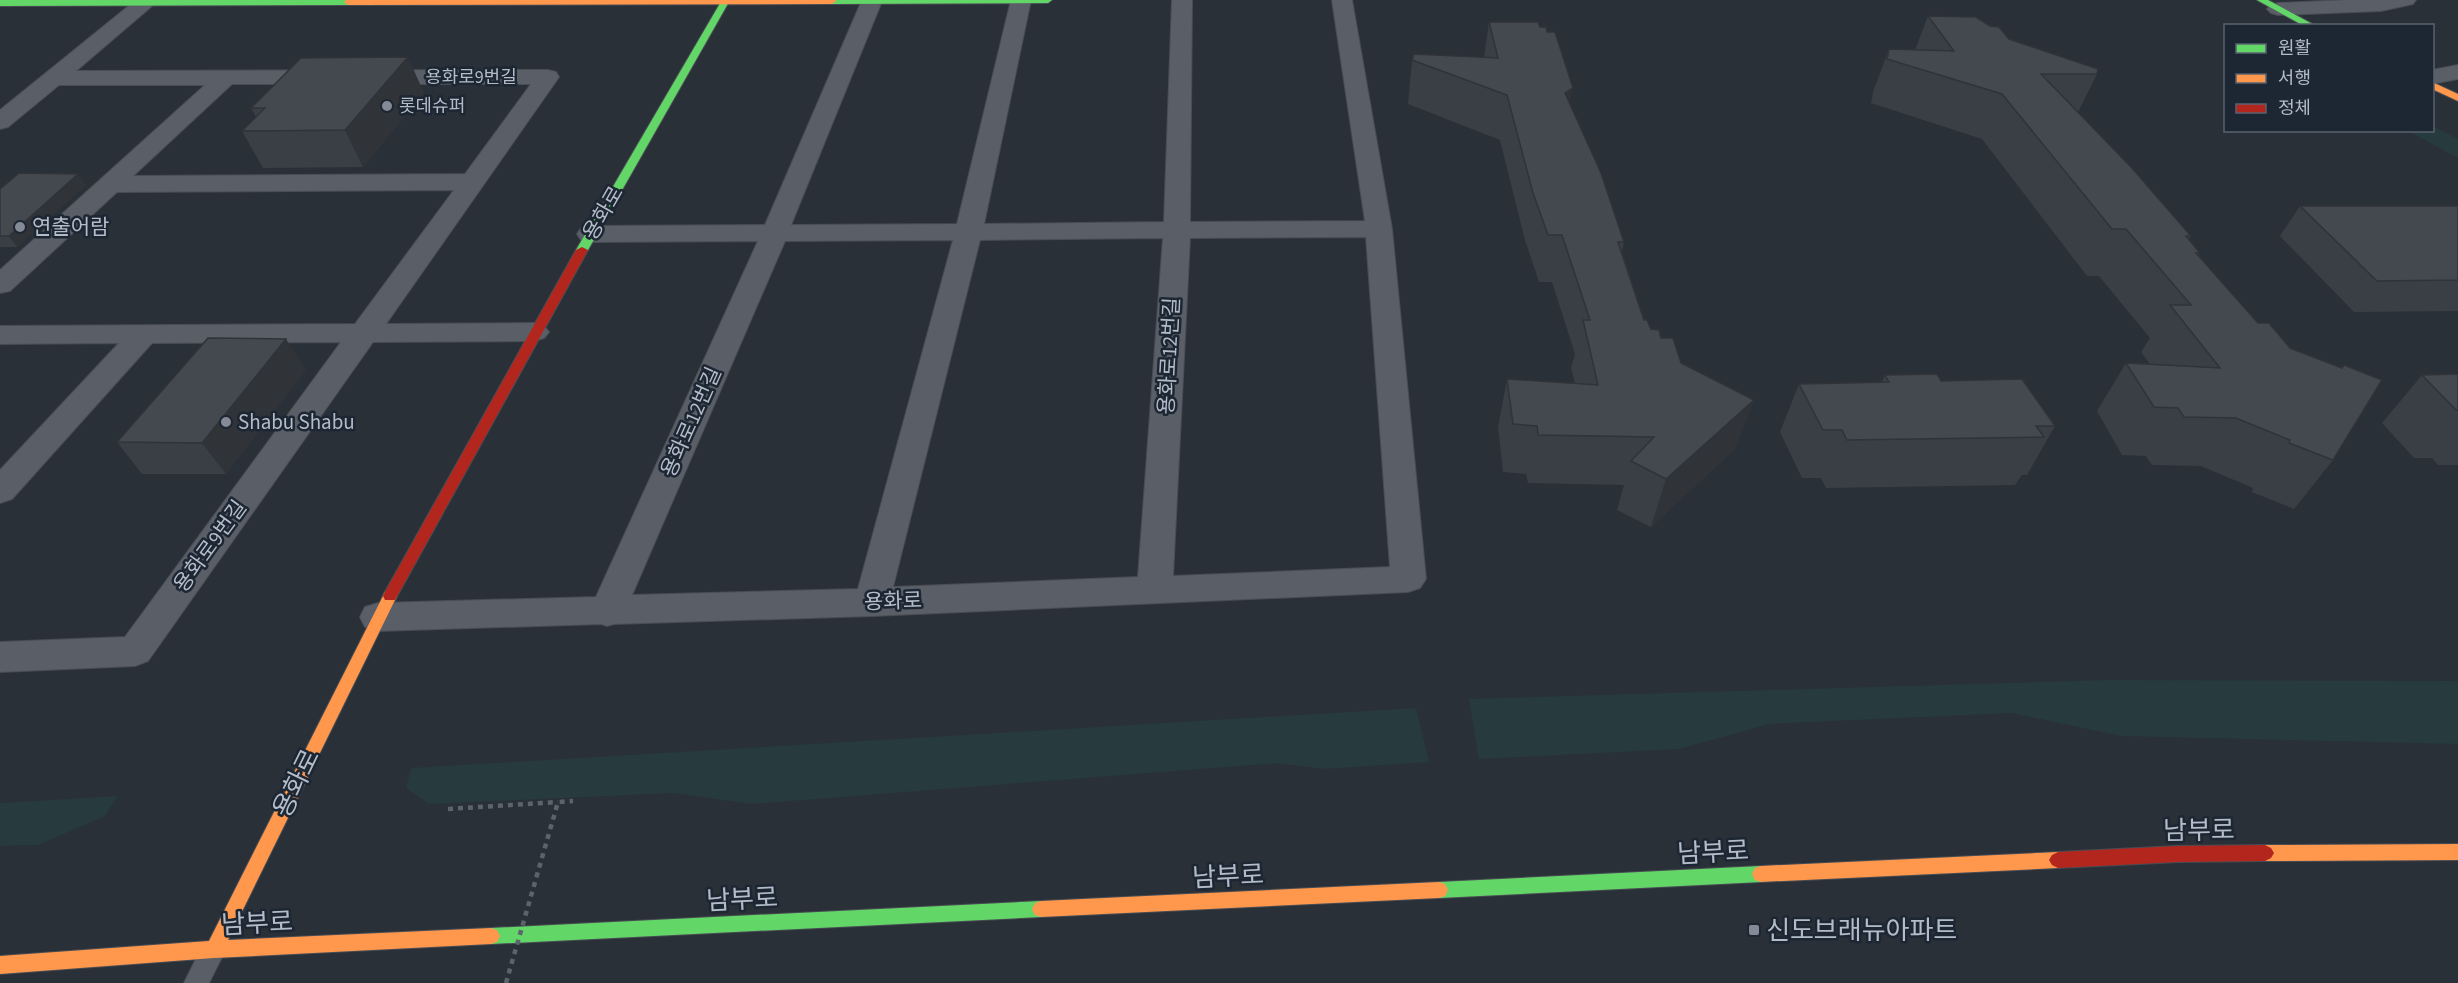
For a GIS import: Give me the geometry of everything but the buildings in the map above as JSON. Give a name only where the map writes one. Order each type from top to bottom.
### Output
[{"type":"street","points":[[872,602],[969,231],[1021,0]]},
{"type":"street","points":[[0,3],[1048,0]]},
{"type":"street","name":"용화로12번길","points":[[1155,590],[1177,230],[1182,0]]},
{"type":"street","points":[[590,234],[1379,229],[1342,0]]},
{"type":"street","points":[[2270,4],[2380,5],[2406,0]]},
{"type":"street","points":[[0,122],[148,1]]},
{"type":"street","name":"용화로","points":[[214,949],[378,616],[534,332],[725,1]]},
{"type":"street","name":"용화로12번길","points":[[607,612],[775,232],[872,1]]},
{"type":"street","points":[[2270,4],[2308,24]]},
{"type":"street","points":[[2434,77],[2458,72]]},
{"type":"street","points":[[0,285],[227,77]]},
{"type":"street","name":"용화로9번길","points":[[0,657],[135,651],[363,331],[548,77],[56,78]]},
{"type":"street","points":[[2434,86],[2458,98]]},
{"type":"street","points":[[109,184],[471,183]]},
{"type":"street","name":"용화로","points":[[378,616],[607,612],[1408,579],[1379,229]]},
{"type":"street","points":[[0,335],[363,331],[534,332]]},
{"type":"street","points":[[0,491],[144,334]]},
{"type":"street","name":"남부로","points":[[0,965],[214,949],[2178,854],[2458,852]]},
{"type":"lane","points":[[196,983],[214,949]]},
{"type":"path","points":[[448,809],[573,801]]},
{"type":"path","points":[[507,983],[558,802]]},
{"type":"green space","points":[[2434,127],[2458,139],[2458,158],[2410,132],[2434,132]]},
{"type":"green space","points":[[2108,680],[2458,681],[2458,744],[2121,736],[2012,713],[1769,724],[1679,749],[1479,759],[1469,699]]},
{"type":"green space","points":[[1416,708],[1429,762],[1324,769],[1277,763],[751,804],[674,793],[429,804],[406,788],[411,768]]},
{"type":"green space","points":[[118,796],[105,816],[38,845],[0,846],[0,803]]},
{"type":"traffic: fast","points":[[582,250],[726,0]]},
{"type":"traffic: fast","points":[[832,1],[1048,0]]},
{"type":"traffic: fast","points":[[2261,0],[2308,24]]},
{"type":"traffic: fast","points":[[0,3],[348,2]]},
{"type":"traffic: fast","points":[[1439,890],[1761,874]]},
{"type":"traffic: fast","points":[[491,936],[1041,909]]},
{"type":"traffic: slow","points":[[348,2],[832,1]]},
{"type":"traffic: slow","points":[[2434,86],[2458,98]]},
{"type":"traffic: slow","points":[[214,949],[390,596]]},
{"type":"traffic: slow","points":[[2265,853],[2458,852]]},
{"type":"traffic: slow","points":[[1761,874],[2058,860]]},
{"type":"traffic: slow","points":[[1041,909],[1439,890]]},
{"type":"traffic: slow","points":[[0,965],[214,949],[491,936]]},
{"type":"traffic: jam","points":[[390,596],[582,250]]},
{"type":"traffic: jam","points":[[2058,860],[2178,854],[2265,853]]},
{"type":"place","name":"롯데슈퍼","points":[[387,106]]},
{"type":"place","name":"연출어람","points":[[20,227]]},
{"type":"place","name":"Shabu Shabu","points":[[226,422]]},
{"type":"place","name":"신도브래뉴아파트","points":[[1754,930]]}]
